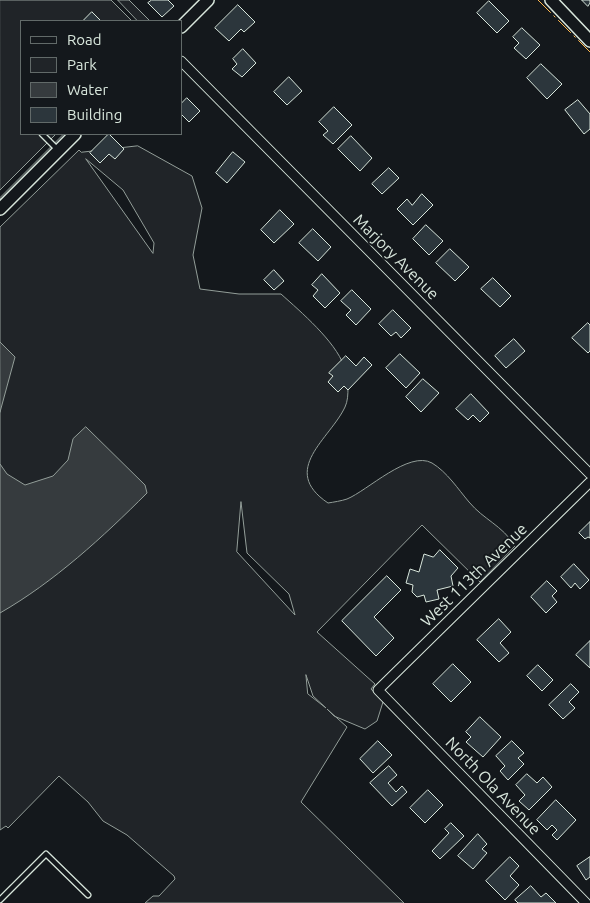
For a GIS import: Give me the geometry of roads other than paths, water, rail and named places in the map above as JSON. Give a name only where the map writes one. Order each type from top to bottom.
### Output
[{"type":"street","points":[[551,0],[590,40]]},
{"type":"street","points":[[182,26],[206,1]]},
{"type":"street","name":"Marjory Avenue","points":[[182,62],[590,474]]},
{"type":"street","points":[[0,209],[74,135]]},
{"type":"street","name":"West 113th Avenue","points":[[378,690],[590,482]]},
{"type":"street","name":"North Ola Avenue","points":[[378,690],[586,903]]},
{"type":"lane","points":[[43,135],[58,150]]},
{"type":"lane","points":[[0,900],[46,854],[88,895]]},
{"type":"water","points":[[0,342],[15,357],[0,412]]},
{"type":"water","points":[[86,427],[145,485],[147,493],[113,526],[59,573],[0,613],[0,464],[7,474],[25,485],[53,476],[68,460],[73,439]]}]
